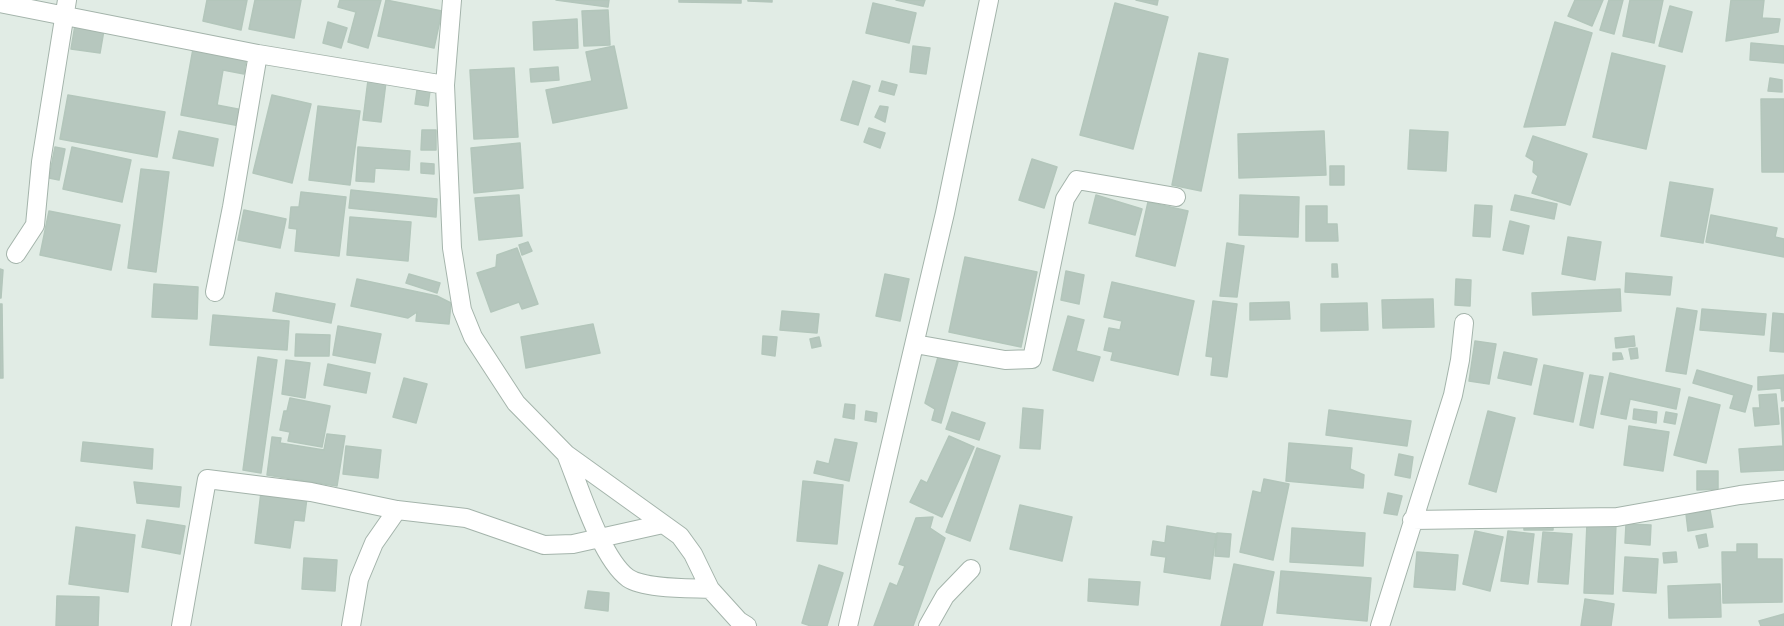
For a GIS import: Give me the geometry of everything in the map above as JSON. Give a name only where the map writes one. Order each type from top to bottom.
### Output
[{"type":"street","points":[[452,0],[445,85],[452,248],[462,310],[473,337],[516,403],[566,454],[680,536],[693,554],[710,589],[739,621],[747,626]]},
{"type":"street","points":[[848,626],[945,213],[989,0]]},
{"type":"street","points":[[0,3],[66,8],[258,54],[445,85]]},
{"type":"street","points":[[16,254],[35,225],[40,162],[66,8]]},
{"type":"street","points":[[215,292],[258,54]]},
{"type":"street","points":[[915,344],[1005,360],[1032,359],[1065,199],[1077,180],[1176,197]]},
{"type":"street","points":[[1380,626],[1453,394],[1464,323]]},
{"type":"street","points":[[566,454],[600,538],[612,561],[629,579],[652,586],[710,589]]},
{"type":"street","points":[[181,626],[207,479],[311,492],[397,510],[466,518],[544,545],[573,544],[663,524]]},
{"type":"street","points":[[1412,520],[1617,517],[1740,495],[1784,490]]},
{"type":"street","points":[[351,626],[359,579],[374,543],[397,510]]},
{"type":"street","points":[[928,626],[945,596],[970,568]]},
{"type":"building","points":[[207,0],[247,0],[241,30],[203,21]]},
{"type":"building","points":[[255,0],[301,0],[294,38],[249,29]]},
{"type":"building","points":[[340,0],[381,0],[368,48],[348,42],[356,12],[338,7]]},
{"type":"building","points":[[386,0],[442,11],[434,48],[378,36]]},
{"type":"building","points":[[556,0],[609,0],[608,7]]},
{"type":"building","points":[[679,0],[741,0],[741,3],[679,2]]},
{"type":"building","points":[[772,0],[772,2],[748,1]]},
{"type":"building","points":[[896,0],[925,0],[923,6]]},
{"type":"building","points":[[1136,0],[1158,0],[1157,5]]},
{"type":"building","points":[[1575,0],[1603,0],[1592,26],[1568,16]]},
{"type":"building","points":[[1609,0],[1623,0],[1614,34],[1600,30]]},
{"type":"building","points":[[1630,0],[1663,0],[1654,43],[1623,36]]},
{"type":"building","points":[[1731,0],[1764,0],[1762,18],[1780,19],[1778,32],[1726,41]]},
{"type":"building","points":[[873,3],[916,13],[909,43],[866,33]]},
{"type":"building","points":[[1115,3],[1168,17],[1133,149],[1080,135]]},
{"type":"building","points":[[1670,6],[1692,12],[1682,52],[1659,46]]},
{"type":"building","points":[[608,10],[610,45],[584,46],[582,11]]},
{"type":"building","points":[[577,19],[578,48],[534,50],[533,22]]},
{"type":"building","points":[[328,22],[347,28],[341,48],[323,43]]},
{"type":"building","points":[[1555,22],[1592,33],[1565,125],[1524,127]]},
{"type":"building","points":[[75,25],[104,30],[100,53],[71,49]]},
{"type":"building","points":[[1751,43],[1784,46],[1784,63],[1750,60]]},
{"type":"building","points":[[614,46],[627,108],[553,123],[546,90],[592,81],[586,52]]},
{"type":"building","points":[[913,46],[930,48],[926,74],[910,72]]},
{"type":"building","points":[[193,49],[246,59],[244,74],[223,70],[217,105],[243,110],[240,126],[181,115]]},
{"type":"building","points":[[1199,53],[1228,59],[1201,191],[1172,185]]},
{"type":"building","points":[[1612,53],[1665,66],[1646,149],[1593,137]]},
{"type":"building","points":[[558,67],[559,80],[531,82],[530,69]]},
{"type":"building","points":[[514,68],[518,137],[474,139],[470,70]]},
{"type":"building","points":[[1770,78],[1782,80],[1782,92],[1768,91]]},
{"type":"building","points":[[368,80],[386,82],[381,122],[363,120]]},
{"type":"building","points":[[853,81],[870,86],[858,125],[841,120]]},
{"type":"building","points":[[882,81],[897,85],[894,95],[879,91]]},
{"type":"building","points":[[417,90],[430,91],[428,106],[415,104]]},
{"type":"building","points":[[68,95],[165,112],[157,157],[60,139]]},
{"type":"building","points":[[272,95],[311,104],[292,183],[253,173]]},
{"type":"building","points":[[1761,99],[1784,99],[1784,172],[1762,172]]},
{"type":"building","points":[[318,106],[360,111],[350,185],[309,180]]},
{"type":"building","points":[[880,106],[888,107],[885,122],[875,117]]},
{"type":"building","points":[[869,128],[885,133],[880,148],[864,142]]},
{"type":"building","points":[[422,130],[436,130],[436,150],[421,150]]},
{"type":"building","points":[[1410,130],[1448,132],[1446,171],[1408,169]]},
{"type":"building","points":[[179,131],[218,139],[213,166],[173,158]]},
{"type":"building","points":[[1324,131],[1326,175],[1239,178],[1238,134]]},
{"type":"building","points":[[1533,136],[1587,154],[1570,205],[1532,193],[1538,176],[1533,172],[1534,161],[1526,156]]},
{"type":"building","points":[[520,143],[523,188],[474,193],[471,148]]},
{"type":"building","points":[[55,147],[65,149],[59,180],[49,178]]},
{"type":"building","points":[[72,147],[131,160],[122,202],[63,189]]},
{"type":"building","points":[[358,147],[410,151],[409,170],[375,168],[374,182],[356,181]]},
{"type":"building","points":[[1032,159],[1057,167],[1044,208],[1019,200]]},
{"type":"building","points":[[421,163],[434,164],[434,174],[421,173]]},
{"type":"building","points":[[1330,166],[1344,166],[1344,185],[1330,185]]},
{"type":"building","points":[[141,169],[169,172],[156,272],[128,268]]},
{"type":"building","points":[[1670,182],[1713,189],[1703,243],[1661,236]]},
{"type":"building","points":[[351,190],[437,199],[436,217],[349,208]]},
{"type":"building","points":[[301,192],[346,197],[339,256],[295,251],[297,229],[289,228],[291,207],[299,207]]},
{"type":"building","points":[[519,195],[522,236],[479,240],[475,198]]},
{"type":"building","points":[[1096,195],[1142,209],[1135,235],[1089,223]]},
{"type":"building","points":[[1240,195],[1299,197],[1298,237],[1239,235]]},
{"type":"building","points":[[1515,195],[1557,204],[1554,219],[1511,210]]},
{"type":"building","points":[[1148,202],[1188,211],[1175,266],[1136,256]]},
{"type":"building","points":[[1475,205],[1492,206],[1490,237],[1473,236]]},
{"type":"building","points":[[1306,206],[1327,206],[1327,224],[1337,224],[1338,241],[1306,241]]},
{"type":"building","points":[[244,210],[286,219],[280,248],[238,240]]},
{"type":"building","points":[[49,211],[120,225],[111,270],[40,255]]},
{"type":"building","points":[[1711,215],[1777,228],[1775,237],[1784,239],[1784,257],[1706,242]]},
{"type":"building","points":[[350,217],[411,222],[408,261],[347,255]]},
{"type":"building","points":[[1510,221],[1529,226],[1523,254],[1503,250]]},
{"type":"building","points":[[1568,237],[1601,242],[1595,280],[1562,274]]},
{"type":"building","points":[[528,242],[532,251],[522,255],[519,245]]},
{"type":"building","points":[[1227,243],[1244,246],[1237,297],[1220,296]]},
{"type":"building","points":[[517,248],[538,304],[522,309],[519,302],[491,312],[477,273],[496,267],[497,255]]},
{"type":"building","points":[[965,257],[1037,272],[1021,347],[949,332]]},
{"type":"building","points":[[1332,264],[1337,264],[1338,277],[1332,277]]},
{"type":"building","points":[[0,269],[3,270],[1,298],[0,298]]},
{"type":"building","points":[[1066,271],[1084,275],[1079,304],[1061,300]]},
{"type":"building","points":[[1626,273],[1672,277],[1670,295],[1625,292]]},
{"type":"building","points":[[409,274],[440,283],[437,293],[406,283]]},
{"type":"building","points":[[885,274],[909,279],[900,321],[876,316]]},
{"type":"building","points":[[357,279],[437,296],[451,303],[449,324],[416,321],[417,312],[408,318],[351,306]]},
{"type":"building","points":[[1456,279],[1471,280],[1470,306],[1455,305]]},
{"type":"building","points":[[1112,282],[1194,301],[1178,375],[1111,360],[1113,352],[1104,350],[1109,328],[1120,330],[1122,321],[1104,317]]},
{"type":"building","points":[[154,284],[198,287],[197,319],[152,317]]},
{"type":"building","points":[[1620,289],[1621,311],[1533,315],[1532,293]]},
{"type":"building","points":[[276,293],[335,304],[331,323],[273,311]]},
{"type":"building","points":[[1433,299],[1434,327],[1383,328],[1382,300]]},
{"type":"building","points":[[1213,301],[1237,304],[1227,377],[1211,375],[1213,357],[1206,356]]},
{"type":"building","points":[[1289,302],[1290,319],[1250,320],[1250,303]]},
{"type":"building","points":[[1367,303],[1368,330],[1321,331],[1321,304]]},
{"type":"building","points":[[0,304],[2,304],[3,378],[0,378]]},
{"type":"building","points":[[1677,308],[1697,311],[1686,374],[1666,371]]},
{"type":"building","points":[[1702,309],[1766,314],[1764,335],[1700,330]]},
{"type":"building","points":[[782,311],[819,314],[817,333],[780,330]]},
{"type":"building","points":[[1773,313],[1784,314],[1784,352],[1770,351]]},
{"type":"building","points":[[213,315],[289,321],[287,350],[210,345]]},
{"type":"building","points":[[1068,316],[1084,320],[1076,351],[1100,357],[1093,381],[1053,370]]},
{"type":"building","points":[[593,324],[600,353],[526,368],[521,337]]},
{"type":"building","points":[[338,326],[381,334],[375,363],[333,355]]},
{"type":"building","points":[[296,334],[330,335],[329,356],[295,356]]},
{"type":"building","points":[[763,336],[777,337],[775,356],[762,354]]},
{"type":"building","points":[[1634,336],[1635,346],[1616,348],[1615,338]]},
{"type":"building","points":[[819,337],[821,346],[812,348],[810,339]]},
{"type":"building","points":[[1475,341],[1496,344],[1489,384],[1469,381]]},
{"type":"building","points":[[1637,348],[1638,358],[1631,359],[1629,349]]},
{"type":"building","points":[[1504,352],[1537,359],[1531,385],[1498,378]]},
{"type":"building","points":[[1613,353],[1621,353],[1623,359],[1613,360]]},
{"type":"building","points":[[258,357],[277,360],[261,473],[243,470]]},
{"type":"building","points":[[938,357],[958,362],[941,423],[932,420],[935,409],[925,403]]},
{"type":"building","points":[[286,360],[310,363],[305,398],[282,394]]},
{"type":"building","points":[[328,364],[370,373],[366,393],[324,385]]},
{"type":"building","points":[[1544,365],[1583,373],[1573,422],[1534,414]]},
{"type":"building","points":[[1697,370],[1752,386],[1745,412],[1730,408],[1734,395],[1693,383]]},
{"type":"building","points":[[1610,373],[1680,389],[1676,409],[1630,399],[1626,419],[1601,414]]},
{"type":"building","points":[[1590,375],[1603,377],[1593,428],[1580,425]]},
{"type":"building","points":[[1784,375],[1784,400],[1782,401],[1781,388],[1758,390],[1758,377]]},
{"type":"building","points":[[404,378],[427,384],[416,423],[393,417]]},
{"type":"building","points":[[1776,394],[1779,424],[1755,426],[1753,408],[1760,408],[1759,395]]},
{"type":"building","points":[[1689,397],[1720,405],[1706,463],[1674,455]]},
{"type":"building","points":[[290,398],[330,406],[322,447],[288,441],[290,432],[280,430],[284,411],[287,411]]},
{"type":"building","points":[[845,404],[855,405],[854,419],[843,417]]},
{"type":"building","points":[[1023,408],[1043,410],[1040,449],[1020,448]]},
{"type":"building","points":[[1781,408],[1784,408],[1784,470],[1741,472],[1739,449],[1783,446]]},
{"type":"building","points":[[1634,409],[1657,412],[1656,423],[1633,419]]},
{"type":"building","points":[[1329,410],[1411,421],[1407,446],[1326,435]]},
{"type":"building","points":[[866,411],[877,413],[876,422],[865,420]]},
{"type":"building","points":[[1488,411],[1515,418],[1496,492],[1469,484]]},
{"type":"building","points":[[952,412],[985,423],[979,440],[946,429]]},
{"type":"building","points":[[1666,412],[1677,414],[1675,424],[1664,422]]},
{"type":"building","points":[[1629,426],[1669,432],[1663,471],[1624,465]]},
{"type":"building","points":[[327,434],[345,436],[337,486],[267,475],[272,437],[281,438],[280,443],[324,450]]},
{"type":"building","points":[[949,436],[974,447],[942,517],[910,502],[921,480],[927,483]]},
{"type":"building","points":[[835,439],[857,443],[849,481],[814,473],[817,461],[829,464]]},
{"type":"building","points":[[83,442],[153,449],[152,469],[81,461]]},
{"type":"building","points":[[1289,443],[1352,448],[1350,469],[1364,475],[1363,488],[1286,481]]},
{"type":"building","points":[[346,446],[381,450],[378,478],[343,474]]},
{"type":"building","points":[[977,448],[1000,456],[970,541],[946,532]]},
{"type":"building","points":[[1399,454],[1413,457],[1410,478],[1395,475]]},
{"type":"building","points":[[1697,471],[1718,471],[1718,489],[1697,490]]},
{"type":"building","points":[[1264,479],[1289,484],[1273,560],[1240,552],[1253,491],[1261,493]]},
{"type":"building","points":[[803,481],[843,485],[837,544],[797,541]]},
{"type":"building","points":[[134,482],[181,487],[179,507],[137,503]]},
{"type":"building","points":[[261,492],[307,498],[304,521],[294,520],[290,548],[255,543]]},
{"type":"building","points":[[1388,493],[1402,496],[1397,515],[1384,513]]},
{"type":"building","points":[[1020,505],[1072,517],[1062,561],[1010,549]]},
{"type":"building","points":[[1710,510],[1713,527],[1688,531],[1686,514]]},
{"type":"building","points":[[933,517],[930,528],[945,538],[913,626],[874,626],[890,583],[897,586],[905,566],[899,564],[916,518]]},
{"type":"building","points":[[147,520],[185,526],[180,554],[142,547]]},
{"type":"building","points":[[1524,522],[1553,523],[1553,530],[1524,530]]},
{"type":"building","points":[[1587,523],[1616,524],[1613,594],[1584,593]]},
{"type":"building","points":[[1626,524],[1651,525],[1650,545],[1625,543]]},
{"type":"building","points":[[1167,526],[1216,534],[1210,579],[1164,572],[1166,557],[1151,555],[1153,541],[1165,543]]},
{"type":"building","points":[[76,527],[135,535],[128,592],[69,584]]},
{"type":"building","points":[[1292,528],[1365,533],[1363,566],[1290,562]]},
{"type":"building","points":[[1475,531],[1503,537],[1490,591],[1463,584]]},
{"type":"building","points":[[1508,531],[1534,534],[1528,584],[1501,581]]},
{"type":"building","points":[[1543,532],[1572,534],[1568,584],[1538,582]]},
{"type":"building","points":[[1217,533],[1231,534],[1229,557],[1215,556]]},
{"type":"building","points":[[1706,534],[1708,546],[1699,548],[1696,536]]},
{"type":"building","points":[[1737,544],[1757,544],[1757,559],[1782,559],[1782,602],[1723,603],[1722,552],[1737,552]]},
{"type":"building","points":[[1417,552],[1458,555],[1455,590],[1414,587]]},
{"type":"building","points":[[1676,552],[1677,562],[1664,563],[1663,553]]},
{"type":"building","points":[[1625,557],[1658,559],[1656,593],[1623,591]]},
{"type":"building","points":[[304,558],[337,560],[335,591],[302,589]]},
{"type":"building","points":[[1234,564],[1274,572],[1262,626],[1221,626]]},
{"type":"building","points":[[819,565],[843,573],[827,626],[811,626],[802,623]]},
{"type":"building","points":[[1281,571],[1371,578],[1367,621],[1277,613]]},
{"type":"building","points":[[1089,579],[1140,582],[1138,605],[1088,601]]},
{"type":"building","points":[[1720,584],[1721,617],[1669,618],[1668,586]]},
{"type":"building","points":[[588,591],[609,593],[608,611],[585,608]]},
{"type":"building","points":[[57,596],[99,597],[98,626],[56,626]]},
{"type":"building","points":[[1585,599],[1614,604],[1611,626],[1581,626]]},
{"type":"building","points":[[1784,614],[1784,626],[1761,626],[1759,621]]}]
